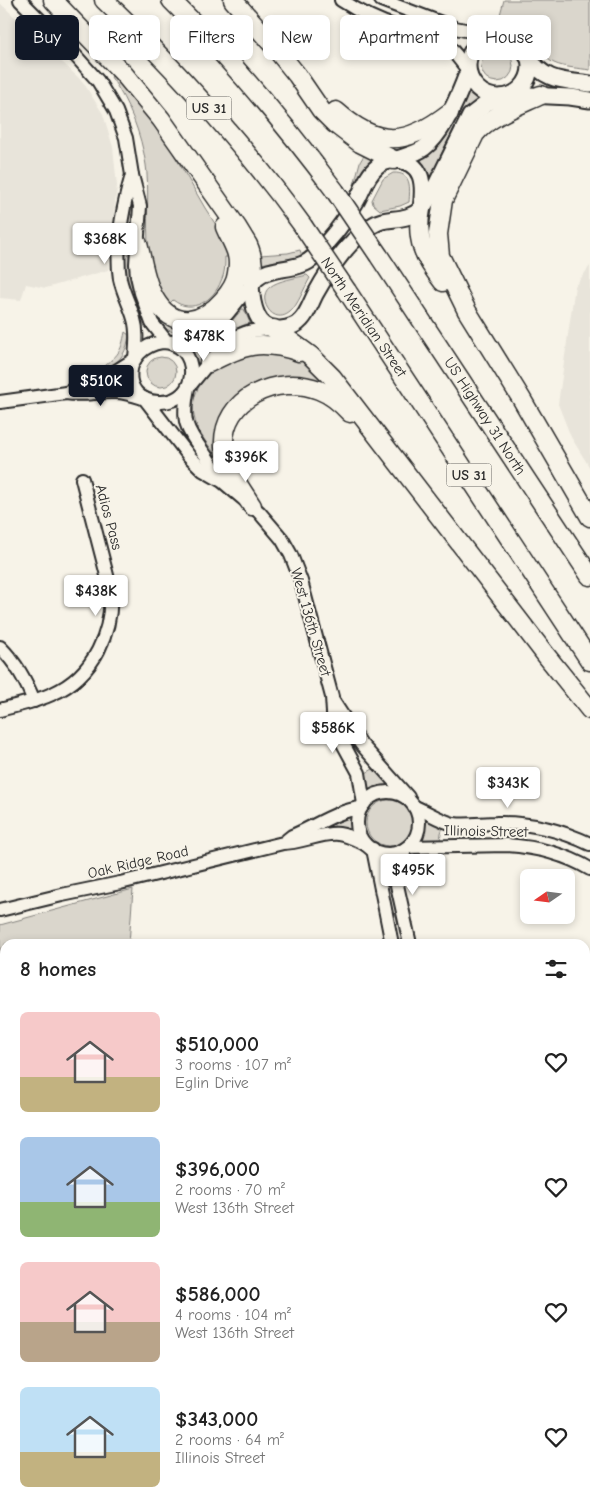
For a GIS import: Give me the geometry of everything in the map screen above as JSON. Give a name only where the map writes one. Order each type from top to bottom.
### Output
[{"type":"highway","points":[[53,0],[106,55],[171,133],[249,248],[254,265],[252,284]]},
{"type":"highway","name":"North Meridian Street","points":[[104,0],[155,49],[202,99],[251,156],[303,226],[590,661]]},
{"type":"highway","name":"US Highway 31 North","points":[[170,0],[231,62],[270,106],[335,191],[590,576]]},
{"type":"highway","points":[[233,0],[297,75],[321,110],[340,129],[360,143],[395,160]]},
{"type":"highway","points":[[297,75],[345,119],[363,130],[380,137],[398,138],[412,135],[428,128],[449,113]]},
{"type":"highway","points":[[540,95],[492,119],[479,129],[471,141],[443,200],[438,234],[440,256],[467,311],[590,517]]},
{"type":"highway","points":[[138,244],[154,298],[169,315],[180,320],[190,321],[197,320],[210,313],[227,296],[234,285],[238,273],[236,248],[226,230],[213,193]]},
{"type":"highway","points":[[421,209],[419,236],[426,257],[436,274],[467,311]]},
{"type":"highway","points":[[273,329],[311,356],[332,377],[590,710]]},
{"type":"highway","points":[[209,363],[241,348],[260,344],[275,345],[311,356]]},
{"type":"highway","points":[[252,506],[228,465],[224,440],[234,412],[259,391],[288,385],[306,386],[320,390],[336,399],[388,450]]},
{"type":"main road","points":[[469,60],[468,71],[461,91],[432,141],[416,152],[382,163],[372,171],[357,200],[338,229],[312,259],[301,265],[266,272],[259,276],[252,284],[252,302],[262,323],[273,329],[293,326],[303,318],[325,277],[352,242],[377,223],[404,218],[415,214],[421,209],[434,189],[470,116],[487,103],[514,93],[521,88],[529,72],[528,60]]},
{"type":"main road","points":[[531,60],[536,68],[547,75],[590,84]]},
{"type":"main road","points":[[468,71],[476,88],[484,94],[493,97],[540,95],[590,100]]},
{"type":"main road","points":[[395,160],[410,164],[420,174],[423,186],[421,209]]},
{"type":"street","points":[[20,0],[74,54],[106,92],[116,111],[129,151],[132,175],[140,206],[136,264],[141,293],[152,323],[167,342],[180,348],[188,359],[191,373],[189,387]]},
{"type":"street","points":[[340,0],[361,12],[396,27],[444,42],[468,71]]},
{"type":"street","points":[[381,0],[455,28],[467,30]]},
{"type":"street","points":[[132,175],[124,202],[119,257],[122,287],[136,328],[135,358],[131,370],[131,380],[137,394],[144,399]]},
{"type":"street","points":[[0,402],[66,393],[108,376],[135,358],[150,344],[190,340],[206,335],[252,284]]},
{"type":"street","points":[[66,393],[82,395],[116,392],[133,394],[152,401],[166,402],[178,396],[189,387],[209,363],[238,336],[247,332],[273,329]]},
{"type":"street","name":"West 136th Street","points":[[189,387],[185,408],[188,430],[222,481]]},
{"type":"street","name":"West 136th Street","points":[[144,399],[189,456],[203,470],[222,481],[252,506],[277,533],[294,561],[333,700],[336,727],[360,779],[362,806]]},
{"type":"street","name":"Adios Pass","points":[[0,710],[52,694],[72,682],[91,664],[101,646],[108,627],[111,601],[110,587],[82,480]]},
{"type":"street","points":[[0,647],[16,664],[28,685],[34,701]]},
{"type":"street","name":"West 136th Street","points":[[333,700],[361,744],[397,783],[413,804]]},
{"type":"street","points":[[391,939],[369,846],[360,834],[357,823],[362,806],[374,795],[385,792],[397,792],[413,804],[420,819],[416,838],[407,848],[397,885],[409,939]]},
{"type":"street","name":"Illinois Street","points":[[413,804],[441,820],[453,824],[496,822],[528,825],[554,830],[590,844]]},
{"type":"street","name":"Oak Ridge Road","points":[[282,843],[292,836],[342,812],[362,806]]},
{"type":"street","name":"Oak Ridge Road","points":[[0,910],[62,895],[120,884],[282,843],[293,843],[333,833],[345,835],[369,846]]},
{"type":"street","points":[[369,846],[388,854],[407,848]]},
{"type":"street","name":"Illinois Street","points":[[407,848],[523,846],[560,855],[590,869]]},
{"type":"shaded area","points":[[504,0],[590,0],[590,70],[558,65],[550,60],[551,15],[500,15]]},
{"type":"shaded area","points":[[0,3],[15,17],[15,60],[60,60],[83,82],[103,114],[113,147],[117,186],[108,270],[46,288],[26,284],[21,300],[0,298]]},
{"type":"shaded area","points":[[482,60],[512,60],[512,72],[509,78],[497,82],[485,78],[481,66]]},
{"type":"shaded area","points":[[112,76],[136,102],[168,144],[223,236],[232,257],[225,257],[224,272],[218,288],[208,299],[195,306],[180,304],[173,300],[169,304],[159,291],[153,276],[149,258],[147,181],[144,153],[133,119]]},
{"type":"shaded area","points":[[470,88],[482,97],[465,112],[458,122],[430,176],[421,160],[437,146]]},
{"type":"shaded area","points":[[366,152],[374,158],[365,167],[355,186],[360,162]]},
{"type":"shaded area","points":[[393,173],[399,173],[407,178],[409,202],[380,210],[373,204],[372,200],[383,179]]},
{"type":"shaded area","points":[[129,214],[132,215],[129,246],[130,269],[136,297],[145,324],[143,324],[129,289],[126,275],[125,249]]},
{"type":"shaded area","points":[[300,250],[302,256],[261,264],[260,255]]},
{"type":"shaded area","points":[[590,266],[590,468],[571,437],[558,404],[575,286]]},
{"type":"shaded area","points":[[307,275],[310,278],[290,312],[283,316],[277,316],[268,309],[265,297],[270,287],[283,281]]},
{"type":"shaded area","points":[[244,309],[250,323],[233,330],[196,365],[189,349],[205,344],[219,334]]},
{"type":"shaded area","points":[[162,318],[211,321],[191,332],[177,333],[170,331],[159,322]]},
{"type":"shaded area","points":[[125,332],[129,335],[125,351],[116,363],[107,369],[105,366],[117,355],[121,348]]},
{"type":"shaded area","points":[[261,350],[301,358],[335,391],[259,384],[216,454],[202,436],[194,417],[193,407],[199,387],[220,363]]},
{"type":"shaded area","points":[[161,357],[172,361],[176,372],[172,383],[161,387],[150,383],[146,372],[150,361]]},
{"type":"shaded area","points":[[375,768],[390,786],[367,793],[364,774]]},
{"type":"shaded area","points":[[384,800],[394,800],[408,810],[412,823],[408,836],[402,842],[394,846],[384,846],[370,836],[366,828],[366,818],[376,804]]},
{"type":"shaded area","points":[[353,814],[353,832],[335,829],[333,822]]},
{"type":"shaded area","points":[[425,818],[443,827],[440,841],[420,841],[425,828]]},
{"type":"shaded area","points":[[381,858],[397,858],[392,877],[384,878]]},
{"type":"shaded area","points":[[133,889],[129,939],[0,939],[0,925]]}]
